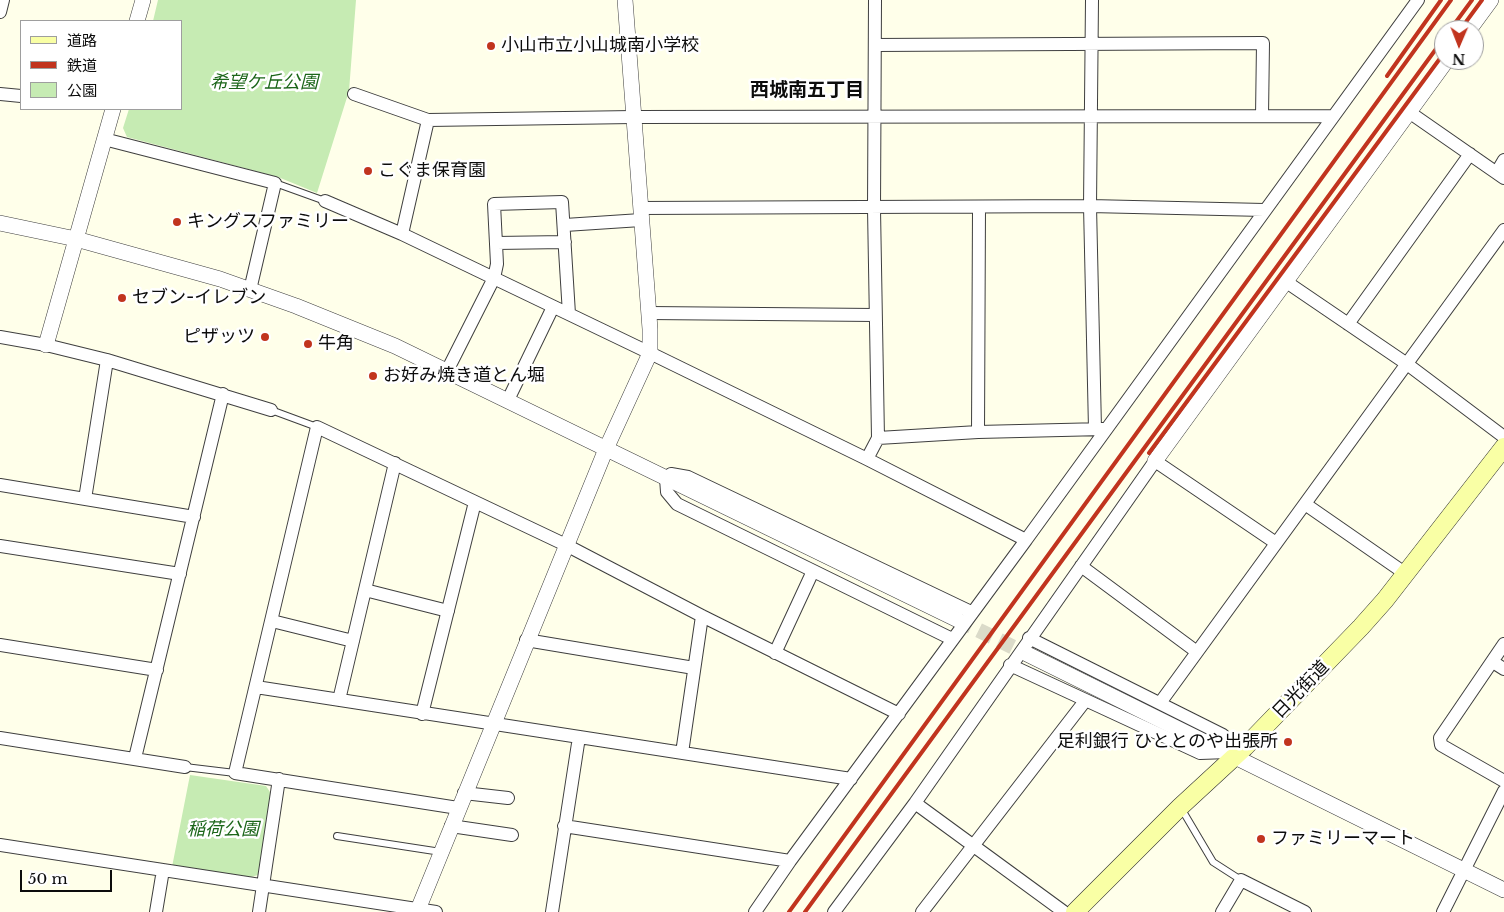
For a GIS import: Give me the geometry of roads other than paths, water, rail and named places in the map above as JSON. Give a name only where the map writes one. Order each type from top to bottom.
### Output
[{"type":"main road","name":"日光街道","points":[[1074,912],[1362,627],[1406,574],[1504,447]]},
{"type":"street","points":[[0,12],[3,0]]},
{"type":"street","points":[[137,20],[143,0]]},
{"type":"street","points":[[417,910],[526,640],[606,449],[650,353],[649,313],[625,0]]},
{"type":"street","points":[[867,459],[878,438],[874,315],[875,0]]},
{"type":"street","points":[[1092,0],[1090,206],[1101,429]]},
{"type":"street","points":[[755,912],[790,861],[899,714],[952,639],[965,616],[1026,540],[1101,429],[1418,0]]},
{"type":"street","points":[[1476,20],[1491,0]]},
{"type":"street","points":[[875,45],[1092,46],[1263,43],[1262,116]]},
{"type":"street","points":[[834,912],[915,803],[1010,665],[1155,461],[1440,70]]},
{"type":"street","points":[[0,94],[20,96]]},
{"type":"street","points":[[354,94],[428,120],[633,117],[874,116],[1092,118],[1332,116]]},
{"type":"street","points":[[46,345],[113,110]]},
{"type":"street","points":[[1410,112],[1500,175],[1504,160]]},
{"type":"street","points":[[402,234],[428,120]]},
{"type":"street","points":[[104,139],[275,183],[250,290]]},
{"type":"street","points":[[1348,324],[1470,154]]},
{"type":"street","points":[[325,201],[402,234],[650,353],[867,459],[1026,540]]},
{"type":"street","points":[[446,371],[494,278],[498,264],[494,204],[562,202],[569,314]]},
{"type":"street","points":[[564,225],[641,214],[874,208],[1090,206],[1264,210]]},
{"type":"street","points":[[978,432],[979,208]]},
{"type":"street","points":[[0,223],[76,238],[250,290],[395,346],[666,478],[965,616]]},
{"type":"street","points":[[1160,703],[1504,230]]},
{"type":"street","points":[[496,243],[565,242]]},
{"type":"street","points":[[1285,281],[1407,364],[1504,437]]},
{"type":"street","points":[[508,400],[553,307]]},
{"type":"street","points":[[649,313],[874,315]]},
{"type":"street","points":[[0,337],[46,345],[107,360],[271,410]]},
{"type":"street","points":[[85,499],[107,360]]},
{"type":"street","points":[[135,758],[223,394]]},
{"type":"street","points":[[458,808],[235,773],[317,427],[566,545],[702,616],[899,714]]},
{"type":"street","points":[[878,438],[978,432],[1101,429]]},
{"type":"street","points":[[1155,461],[1276,543]]},
{"type":"street","points":[[339,700],[395,463]]},
{"type":"street","points":[[666,478],[667,492],[677,504],[952,639]]},
{"type":"street","points":[[0,485],[194,517]]},
{"type":"street","points":[[422,714],[475,502]]},
{"type":"street","points":[[1305,504],[1406,574]]},
{"type":"street","points":[[0,546],[180,574]]},
{"type":"street","points":[[1081,566],[1197,652]]},
{"type":"street","points":[[775,652],[813,571]]},
{"type":"street","points":[[365,590],[448,610]]},
{"type":"street","points":[[682,753],[702,616]]},
{"type":"street","points":[[272,622],[353,641]]},
{"type":"street","points":[[1029,638],[1223,735],[1232,754]]},
{"type":"street","points":[[526,640],[694,668]]},
{"type":"street","points":[[1504,644],[1440,738],[1442,745],[1504,782]]},
{"type":"street","points":[[0,645],[157,670]]},
{"type":"street","points":[[1027,654],[1504,890]]},
{"type":"street","points":[[1493,662],[1504,669]]},
{"type":"street","points":[[1010,665],[1200,753],[1232,754]]},
{"type":"street","points":[[256,687],[851,779]]},
{"type":"street","points":[[922,912],[972,844],[1085,701]]},
{"type":"street","points":[[552,912],[579,737]]},
{"type":"street","points":[[0,738],[186,767]]},
{"type":"street","points":[[259,912],[279,780]]},
{"type":"street","points":[[1443,912],[1504,791]]},
{"type":"street","points":[[464,793],[508,798]]},
{"type":"street","points":[[915,803],[1064,912]]},
{"type":"street","points":[[451,826],[512,835]]},
{"type":"street","points":[[564,826],[790,861]]},
{"type":"street","points":[[0,845],[436,912]]},
{"type":"street","points":[[156,912],[163,870]]},
{"type":"street","points":[[1222,912],[1241,880],[1305,912]]},
{"type":"lane","points":[[275,183],[325,201]]},
{"type":"lane","points":[[271,410],[317,427]]},
{"type":"lane","points":[[186,767],[235,773]]},
{"type":"lane","points":[[1180,807],[1213,862],[1241,880]]},
{"type":"lane","points":[[336,836],[441,852]]},
{"type":"tunnel","points":[[958,620],[1027,654]]},
{"type":"railway","points":[[1387,76],[1441,0]]},
{"type":"railway","points":[[789,912],[1451,0]]},
{"type":"railway","points":[[1457,20],[1472,0]]},
{"type":"railway","points":[[1467,20],[1482,0]]},
{"type":"railway","points":[[805,912],[1434,52]]},
{"type":"railway","points":[[1149,453],[1434,67]]},
{"type":"place","name":"小山市立小山城南小学校","points":[[491,46]]},
{"type":"place","name":"こぐま保育園","points":[[368,171]]},
{"type":"place","name":"キングスファミリー","points":[[177,222]]},
{"type":"place","name":"セブン-イレブン","points":[[122,298]]},
{"type":"place","name":"ピザッツ","points":[[265,337]]},
{"type":"place","name":"牛角","points":[[308,344]]},
{"type":"place","name":"お好み焼き道とん堀","points":[[373,376]]},
{"type":"place","name":"足利銀行 ひととのや出張所","points":[[1288,742]]},
{"type":"place","name":"ファミリーマート","points":[[1261,839]]},
{"type":"district","name":"西城南五丁目","points":[[807,91]]},
{"type":"park label","name":"希望ケ丘公園","points":[[264,83]]},
{"type":"park label","name":"稲荷公園","points":[[223,830]]}]
